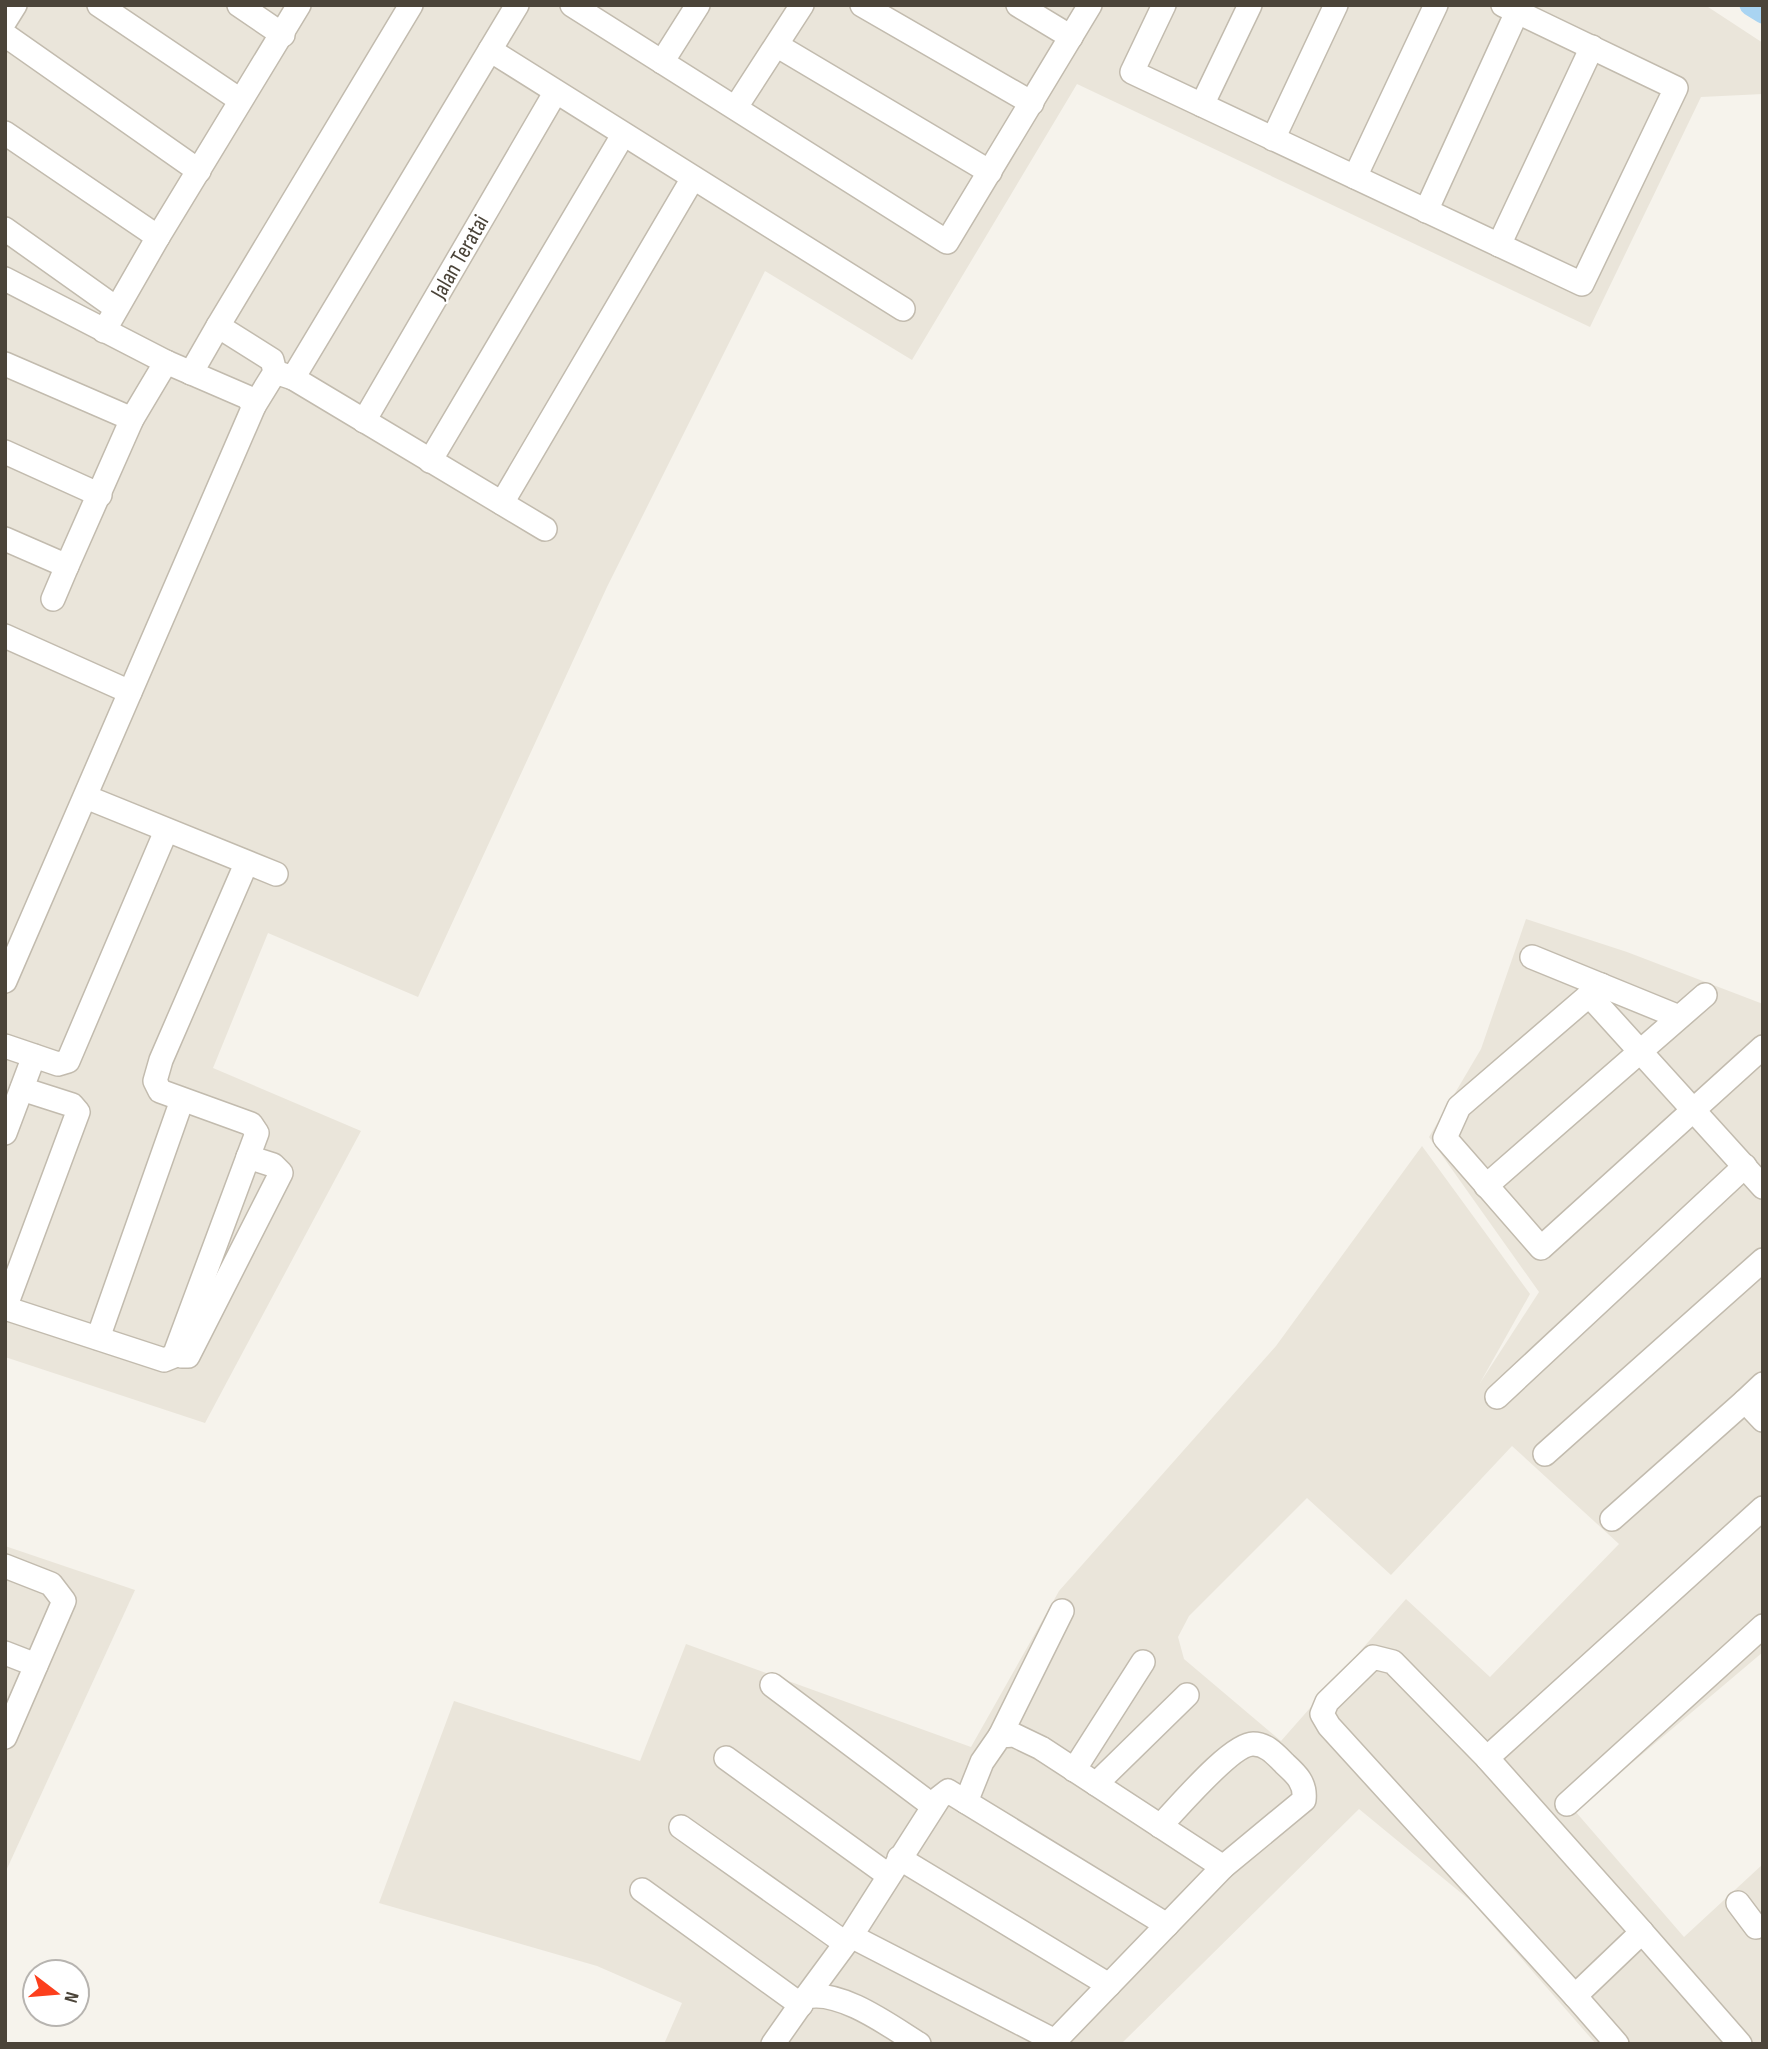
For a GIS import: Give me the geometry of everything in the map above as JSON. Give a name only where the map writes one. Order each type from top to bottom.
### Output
[{"type":"street","points":[[5,21],[15,5]]},
{"type":"street","points":[[99,5],[240,100]]},
{"type":"street","points":[[239,5],[283,35]]},
{"type":"street","points":[[104,331],[299,5]]},
{"type":"street","points":[[191,373],[411,5]]},
{"type":"street","points":[[8,970],[86,797],[254,406],[284,375],[517,5]]},
{"type":"street","points":[[572,5],[604,14],[662,62],[947,242],[1090,5]]},
{"type":"street","points":[[662,62],[698,5]]},
{"type":"street","points":[[736,107],[778,46],[802,5]]},
{"type":"street","points":[[862,5],[1032,103]]},
{"type":"street","points":[[1018,5],[1070,37]]},
{"type":"street","points":[[1164,5],[1132,72],[1202,106],[1581,284],[1676,88],[1510,9],[1426,211]]},
{"type":"street","points":[[1202,106],[1250,5]]},
{"type":"street","points":[[1273,139],[1336,5]]},
{"type":"street","points":[[1354,177],[1436,5]]},
{"type":"street","points":[[5,36],[199,171]]},
{"type":"street","points":[[778,46],[990,172]]},
{"type":"street","points":[[1499,245],[1592,47]]},
{"type":"street","points":[[490,50],[903,309]]},
{"type":"street","name":"Jalan Teratai","points":[[365,421],[555,93]]},
{"type":"street","points":[[5,133],[158,237]]},
{"type":"street","points":[[430,461],[622,135]]},
{"type":"street","points":[[502,503],[693,178]]},
{"type":"street","points":[[5,229],[116,308]]},
{"type":"street","points":[[5,279],[166,362],[247,397],[254,406]]},
{"type":"street","points":[[218,326],[272,360],[284,375],[545,529]]},
{"type":"street","points":[[53,599],[132,419],[166,362]]},
{"type":"street","points":[[5,365],[132,419]]},
{"type":"street","points":[[5,452],[100,495]]},
{"type":"street","points":[[5,539],[67,566]]},
{"type":"street","points":[[5,636],[130,692]]},
{"type":"street","points":[[86,797],[276,874]]},
{"type":"street","points":[[5,1046],[58,1064],[68,1061],[166,831]]},
{"type":"street","points":[[174,1356],[257,1133],[251,1124],[160,1091],[155,1081],[161,1060],[246,864]]},
{"type":"street","points":[[1532,957],[1595,990],[1679,1017]]},
{"type":"street","points":[[1595,990],[1640,1051],[1763,1187]]},
{"type":"street","points":[[1595,990],[1459,1107],[1445,1138],[1541,1248],[1763,1047]]},
{"type":"street","points":[[1486,1186],[1704,995]]},
{"type":"street","points":[[6,1131],[34,1056]]},
{"type":"street","points":[[22,1089],[72,1105],[78,1112],[5,1308],[164,1360],[174,1356],[188,1356],[281,1173],[273,1165],[248,1157]]},
{"type":"street","points":[[98,1338],[182,1100]]},
{"type":"street","points":[[1497,1397],[1745,1166]]},
{"type":"street","points":[[1545,1454],[1763,1260]]},
{"type":"street","points":[[1612,1519],[1763,1384]]},
{"type":"street","points":[[1745,1401],[1763,1420]]},
{"type":"street","points":[[1487,1759],[1763,1508]]},
{"type":"street","points":[[5,1566],[51,1584],[64,1601],[5,1737]]},
{"type":"street","points":[[966,1802],[982,1762],[1000,1736],[1062,1611]]},
{"type":"street","points":[[1567,1804],[1763,1626]]},
{"type":"street","points":[[5,1653],[36,1665]]},
{"type":"street","points":[[1617,2044],[1329,1726],[1322,1714],[1327,1702],[1373,1657],[1393,1662],[1487,1759],[1740,2044]]},
{"type":"street","points":[[1074,1770],[1143,1662]]},
{"type":"street","points":[[772,1685],[933,1806]]},
{"type":"street","points":[[1096,1784],[1186,1695]]},
{"type":"street","points":[[1000,1736],[1014,1735],[1074,1770],[1223,1867]]},
{"type":"street","points":[[681,1827],[848,1939],[1054,2042],[1223,1867],[1304,1800],[1306,1789],[1296,1773],[1266,1747],[1252,1744],[1234,1752],[1160,1826]]},
{"type":"street","points":[[726,1758],[894,1866],[1109,1985]]},
{"type":"street","points":[[773,2044],[848,1939],[933,1806],[948,1791],[1167,1925]]},
{"type":"street","points":[[642,1890],[804,2001]]},
{"type":"street","points":[[1738,1903],[1761,1928]]},
{"type":"street","points":[[1575,1996],[1642,1932]]},
{"type":"street","points":[[804,2001],[821,1993],[882,2035],[919,2044]]},
{"type":"shaded area","points":[[5,5],[1705,5],[1763,43],[1763,94],[1701,97],[1590,327],[1077,84],[912,360],[765,271],[607,587],[418,997],[268,933],[213,1068],[361,1131],[205,1423],[5,1357]]},
{"type":"shaded area","points":[[1526,919],[1627,952],[1763,1004],[1763,1652],[1575,1811],[1684,1937],[1763,1864],[1763,2044],[1596,2044],[1472,1902],[1359,1809],[1121,2044],[664,2044],[682,2003],[597,1966],[379,1903],[454,1701],[640,1761],[686,1644],[971,1747],[1059,1591],[1276,1346],[1422,1146],[1530,1294],[1480,1383],[1539,1292],[1429,1137],[1481,1049]],"holes":[[[1512,1446],[1619,1544],[1490,1677],[1406,1599],[1281,1741],[1184,1659],[1178,1637],[1189,1616],[1307,1498],[1391,1575]]]},
{"type":"shaded area","points":[[5,1546],[135,1590],[5,1873]]},
{"type":"waterway","points":[[1750,5],[1763,13]]}]
